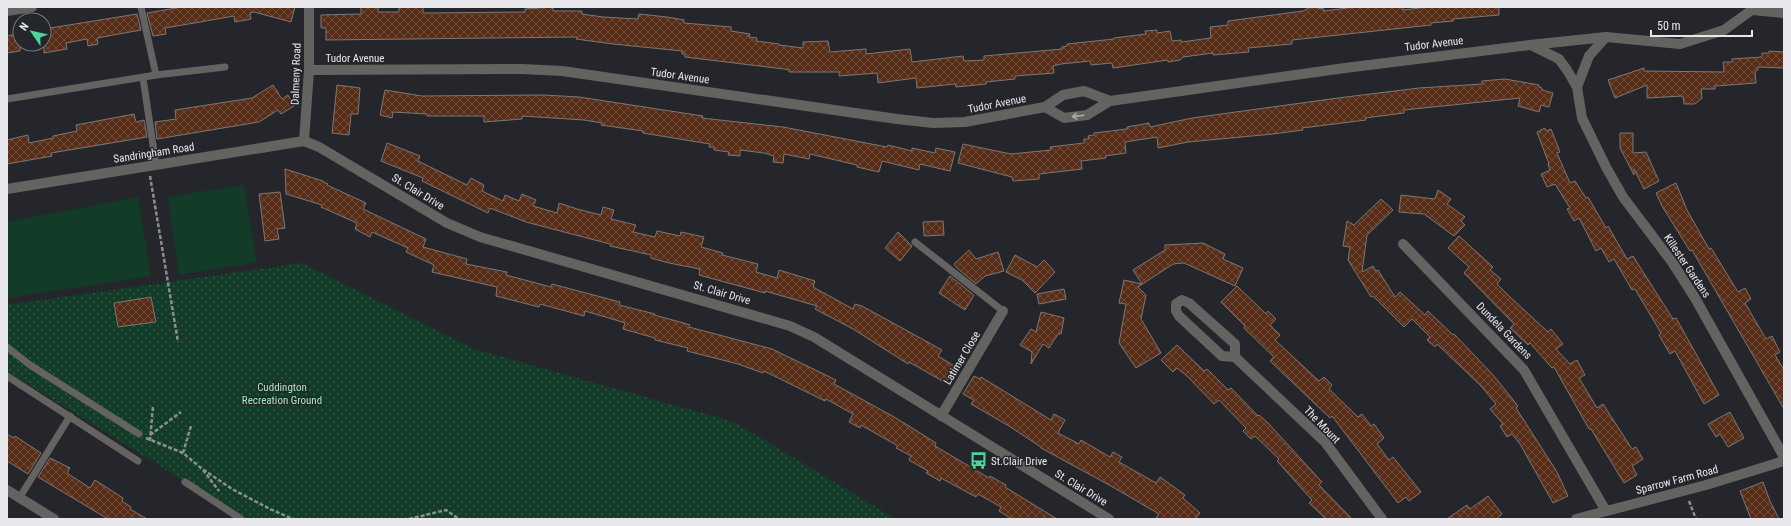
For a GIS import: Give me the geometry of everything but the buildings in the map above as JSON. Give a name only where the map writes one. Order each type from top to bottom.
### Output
[{"type":"street","points":[[7,11],[32,7]]},
{"type":"street","name":"Dalmeny Road","points":[[304,141],[309,70],[309,7]]},
{"type":"street","name":"Tudor Avenue","points":[[1045,107],[1064,118],[1086,115],[1110,100],[1345,68],[1606,37],[1680,44],[1724,30],[1754,9],[1784,12]]},
{"type":"street","points":[[1577,88],[1589,56],[1606,37]]},
{"type":"street","name":"Killester Gardens","points":[[1530,45],[1559,59],[1568,70],[1577,88],[1582,118],[1623,197],[1672,262],[1695,298],[1784,457]]},
{"type":"street","name":"Tudor Avenue","points":[[309,70],[522,69],[562,71],[897,120],[933,123],[964,122],[1045,107],[1062,95],[1084,91],[1110,100]]},
{"type":"street","name":"Sandringham Road","points":[[7,189],[304,141]]},
{"type":"street","name":"St. Clair Drive","points":[[304,141],[319,147],[447,223],[480,237],[790,326],[814,337],[1109,519]]},
{"type":"street","name":"Dundela Gardens","points":[[1402,244],[1524,370],[1606,511]]},
{"type":"street","name":"The Mount","points":[[1235,357],[1235,344],[1190,303],[1182,300],[1176,304],[1176,311],[1179,316],[1222,356],[1235,357],[1325,442],[1382,519]]},
{"type":"street","name":"Latimer Close","points":[[941,416],[1003,311]]},
{"type":"street","name":"Sparrow Farm Road","points":[[1576,519],[1706,486],[1784,461]]},
{"type":"street","points":[[7,490],[54,519]]},
{"type":"lane","points":[[142,7],[156,76]]},
{"type":"lane","points":[[7,99],[225,67]]},
{"type":"lane","points":[[143,78],[152,165]]},
{"type":"lane","points":[[916,242],[1003,311]]},
{"type":"lane","points":[[7,348],[30,365],[139,434]]},
{"type":"lane","points":[[7,376],[138,461]]},
{"type":"lane","points":[[20,497],[70,416]]},
{"type":"lane","points":[[185,482],[241,519]]},
{"type":"path","points":[[152,165],[178,342]]},
{"type":"path","points":[[150,440],[153,406]]},
{"type":"path","points":[[150,435],[181,412]]},
{"type":"path","points":[[183,453],[191,426]]},
{"type":"path","points":[[139,434],[183,453],[201,468],[232,489],[293,519]]},
{"type":"path","points":[[1689,499],[1696,519]]},
{"type":"path","points":[[409,519],[446,510],[459,519]]},
{"type":"green space","points":[[244,185],[257,262],[179,275],[168,197]]},
{"type":"green space","points":[[138,197],[151,276],[7,298],[7,222]]},
{"type":"green space","name":"Cuddington Recreation Ground","points":[[302,263],[474,349],[734,422],[896,519],[245,519],[7,371],[7,305]]},
{"type":"place","name":"St.Clair Drive","points":[[978,461]]}]
